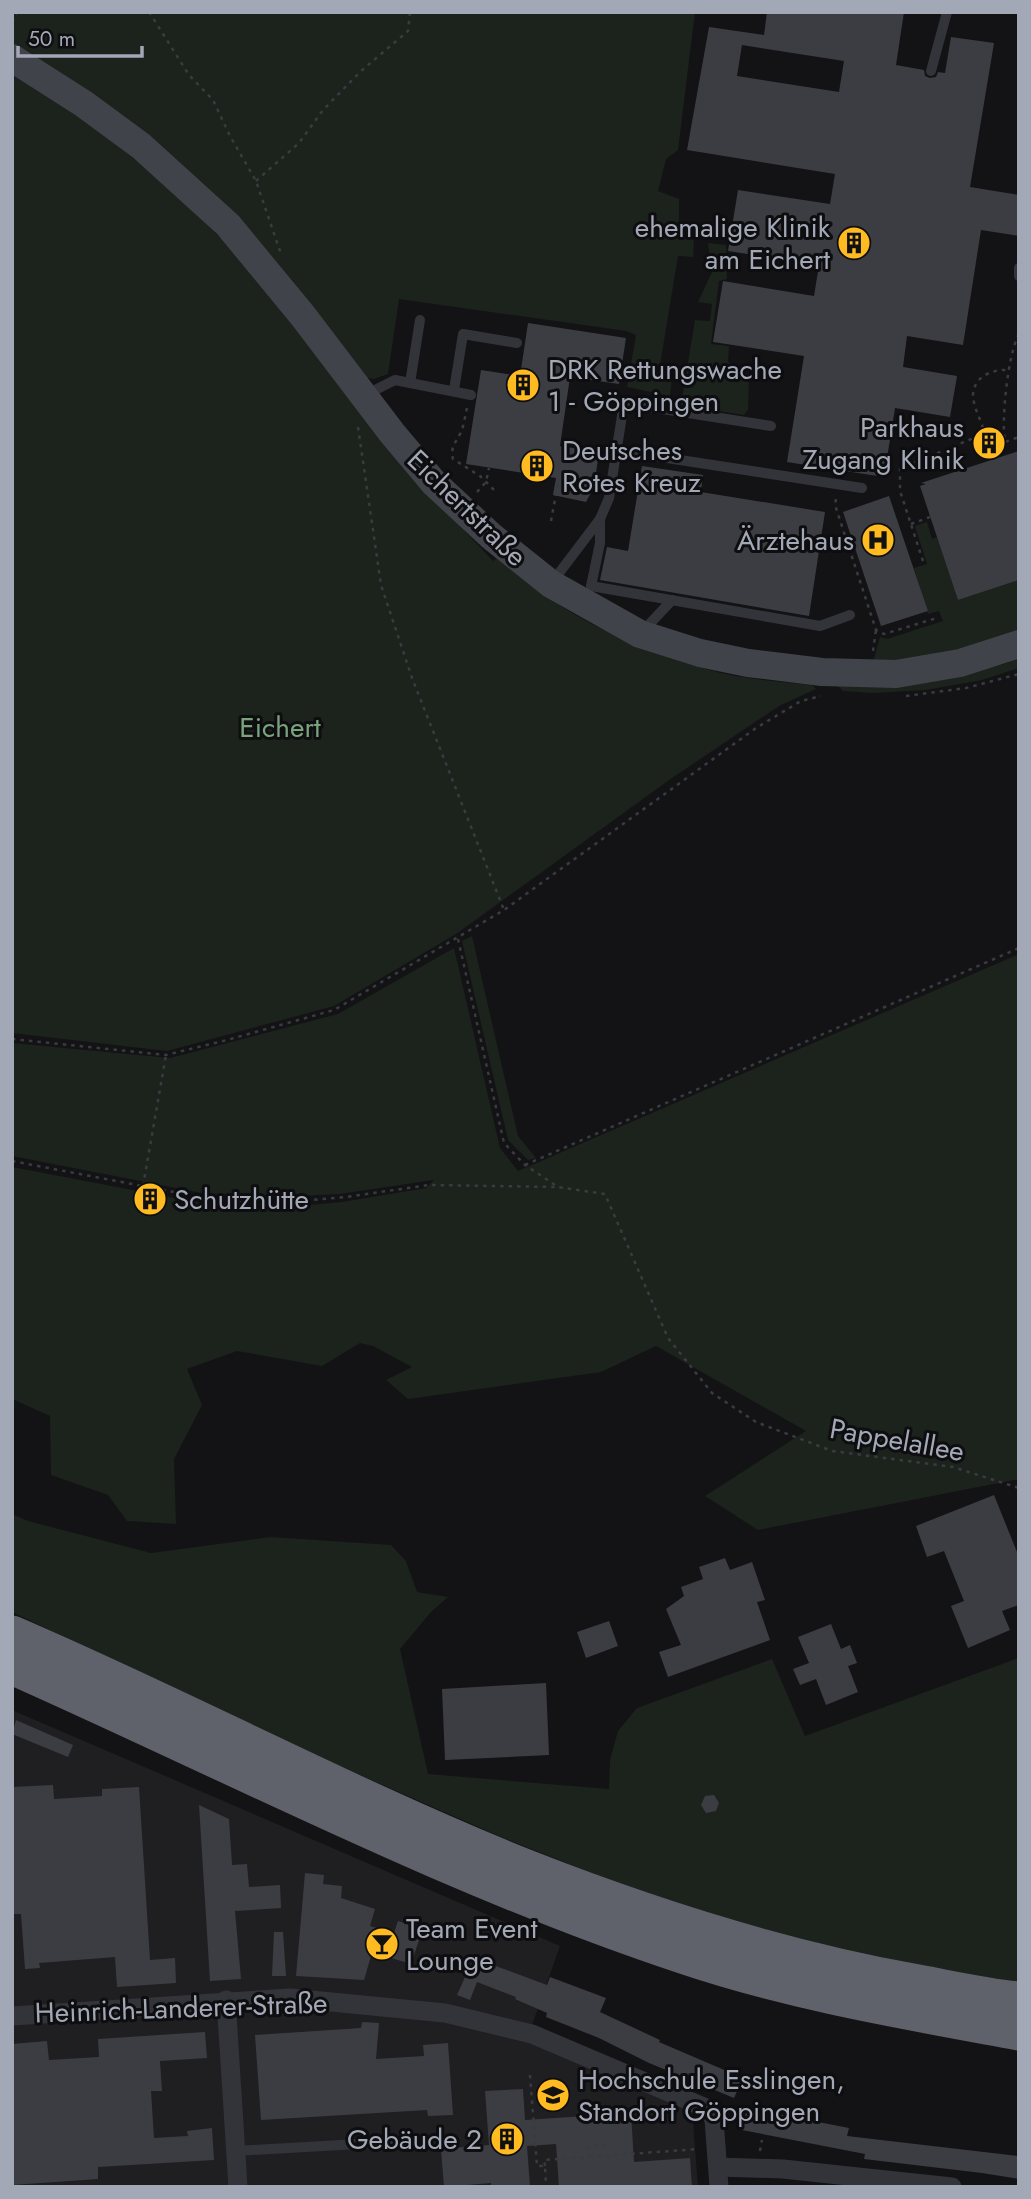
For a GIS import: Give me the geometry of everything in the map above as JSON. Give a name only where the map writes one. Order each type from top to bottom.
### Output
[{"type":"highway","points":[[12,1634],[373,1801],[524,1867],[690,1927],[773,1951],[862,1973],[1019,2000]]},
{"type":"highway","points":[[12,1666],[365,1830],[528,1900],[683,1956],[768,1980],[857,2002],[1019,2032]]},
{"type":"street","name":"Eichertstraße","points":[[12,58],[84,104],[141,146],[228,225],[434,483],[491,536],[551,584],[640,634],[700,653],[748,663],[867,674],[928,670],[1019,644]]},
{"type":"street","name":"Heinrich-Landerer-Straße","points":[[12,2016],[290,1997],[445,2013],[532,2034],[706,2108],[714,2119],[718,2177],[783,2169],[952,2187]]},
{"type":"street","points":[[226,2000],[238,2187]]},
{"type":"lane","points":[[931,71],[947,12]]},
{"type":"lane","points":[[1019,268],[1019,276]]},
{"type":"lane","points":[[410,383],[420,320]]},
{"type":"lane","points":[[454,390],[463,334],[517,343]]},
{"type":"lane","points":[[364,395],[395,380],[471,395]]},
{"type":"lane","points":[[551,584],[600,519],[609,498],[624,403],[771,426]]},
{"type":"lane","points":[[615,450],[862,488]]},
{"type":"lane","points":[[600,519],[600,543],[591,586],[820,626],[850,615]]},
{"type":"lane","points":[[640,634],[672,600]]},
{"type":"lane","points":[[235,2151],[427,2140]]},
{"type":"path","points":[[12,22],[18,12]]},
{"type":"path","points":[[149,12],[189,75],[213,100],[230,136],[257,181],[288,275],[285,294]]},
{"type":"path","points":[[257,181],[299,142],[323,110],[360,72],[408,30],[410,12]]},
{"type":"path","points":[[1005,442],[1003,428],[1010,370],[1019,334]]},
{"type":"path","points":[[983,428],[974,404],[975,387],[983,376],[994,369],[1010,370]]},
{"type":"path","points":[[364,395],[356,412],[381,585],[412,678],[504,911]]},
{"type":"path","points":[[471,395],[460,433],[453,441],[453,459],[495,491]]},
{"type":"path","points":[[923,561],[900,491],[900,469],[976,437],[1005,442],[1019,437]]},
{"type":"path","points":[[458,506],[481,489],[486,482],[489,468]]},
{"type":"path","points":[[551,521],[559,478]]},
{"type":"path","points":[[837,483],[835,505],[876,631],[875,646]]},
{"type":"path","points":[[911,524],[930,517]]},
{"type":"path","points":[[876,631],[884,634],[937,618]]},
{"type":"path","points":[[12,1039],[166,1055],[334,1010],[504,911],[755,728],[800,701],[828,694]]},
{"type":"path","points":[[458,939],[504,1143],[525,1165],[558,1186]]},
{"type":"path","points":[[525,1165],[1019,948]]},
{"type":"path","points":[[143,1188],[166,1055]]},
{"type":"path","points":[[12,1161],[210,1199],[278,1203],[429,1185],[558,1186]]},
{"type":"path","name":"Pappelallee","points":[[558,1186],[604,1194],[668,1338],[712,1393],[756,1422],[832,1451],[953,1466],[1019,1488]]},
{"type":"path","points":[[530,2075],[537,2166],[545,2166]]},
{"type":"path","points":[[588,2157],[587,2147],[607,2145],[606,2141]]},
{"type":"path","points":[[546,2187],[544,2161],[716,2147]]},
{"type":"path","points":[[610,2155],[611,2164]]},
{"type":"shaded area","points":[[12,1710],[560,1946],[532,2025],[691,2096],[698,2187],[12,2187]]},
{"type":"green space","points":[[12,12],[695,12],[678,150],[666,159],[658,191],[679,199],[679,222],[694,241],[693,257],[678,256],[660,365],[673,368],[670,396],[627,387],[636,335],[626,331],[399,299],[388,374],[374,379],[367,378],[29,52],[12,43]]},
{"type":"green space","name":"Eichert","points":[[12,74],[95,125],[182,200],[232,249],[412,475],[493,561],[498,558],[538,591],[571,612],[646,649],[719,672],[812,685],[816,689],[779,706],[672,778],[456,934],[334,1006],[167,1051],[12,1033]]},
{"type":"green space","points":[[708,243],[726,245],[727,279],[719,281],[711,344],[729,346],[728,362],[749,375],[748,410],[744,415],[681,405],[695,320],[710,321],[712,304],[698,302],[712,272]]},
{"type":"green space","points":[[927,522],[932,539],[937,537],[958,600],[1019,580],[1019,632],[983,647],[872,666],[880,637],[887,639],[943,621],[939,611],[928,614],[914,568],[927,564],[915,526]]},
{"type":"green space","points":[[1019,659],[1019,668],[982,680],[926,690],[873,693],[843,691],[834,682],[951,675]]},
{"type":"green space","points":[[472,936],[518,1136],[536,1158],[528,1160],[508,1140],[462,941]]},
{"type":"green space","points":[[454,948],[500,1148],[518,1171],[1019,954],[1019,1479],[758,1530],[705,1496],[806,1431],[656,1346],[601,1372],[408,1399],[386,1380],[412,1367],[373,1346],[360,1343],[322,1366],[237,1351],[187,1369],[202,1405],[174,1459],[176,1524],[127,1521],[108,1495],[51,1475],[50,1416],[12,1399],[12,1167],[201,1203],[276,1208],[342,1202],[426,1188],[434,1180],[339,1194],[278,1197],[207,1194],[12,1156],[12,1043],[170,1058],[338,1014]]},
{"type":"green space","points":[[12,1514],[28,1521],[151,1553],[270,1537],[391,1545],[406,1561],[417,1592],[448,1597],[431,1612],[400,1649],[428,1774],[609,1789],[610,1760],[618,1731],[637,1708],[772,1659],[805,1736],[1019,1658],[1019,1982],[924,1968],[763,1932],[645,1894],[501,1837],[301,1749],[12,1612]]},
{"type":"building","name":"ehemalige Klinik am Eichert","points":[[767,12],[904,12],[896,65],[924,70],[925,76],[930,78],[936,77],[938,72],[945,73],[951,37],[994,43],[970,187],[1019,195],[1019,236],[981,230],[963,345],[907,336],[903,367],[957,376],[950,417],[895,408],[884,477],[787,462],[804,356],[713,342],[723,281],[814,296],[819,265],[728,251],[738,190],[830,204],[835,174],[687,150],[709,27],[764,35]],"holes":[[[742,45],[844,61],[839,92],[737,76]]]},
{"type":"building","name":"DRK Rettungswache 1 - Göppingen","points":[[528,323],[626,338],[619,384],[570,377],[560,446],[599,452],[594,487],[586,502],[553,495],[556,478],[466,464],[481,370],[520,376]]},
{"type":"building","points":[[1019,451],[1019,580],[958,600],[920,486],[926,484],[921,483]]},
{"type":"building","points":[[642,466],[703,475],[701,492],[825,512],[809,616],[600,580],[607,547],[628,551]]},
{"type":"building","name":"Ärztehaus","points":[[889,496],[928,611],[881,626],[843,512]]},
{"type":"building","name":"Schutzhütte","points":[[145,1189],[158,1192],[155,1208],[141,1205]]},
{"type":"building","points":[[994,1495],[1019,1557],[1019,1605],[1002,1611],[1010,1630],[968,1648],[951,1606],[964,1601],[944,1551],[927,1557],[916,1526]]},
{"type":"building","points":[[725,1558],[730,1570],[752,1562],[765,1600],[757,1602],[770,1640],[668,1677],[659,1652],[681,1645],[666,1609],[684,1596],[681,1587],[703,1579],[699,1567]]},
{"type":"building","points":[[609,1621],[618,1646],[586,1658],[577,1632]]},
{"type":"building","points":[[831,1624],[841,1649],[850,1645],[857,1663],[848,1666],[858,1692],[826,1705],[816,1679],[800,1685],[793,1669],[809,1663],[798,1637]]},
{"type":"building","points":[[546,1683],[549,1755],[445,1760],[442,1689]]},
{"type":"building","points":[[16,1720],[73,1745],[68,1757],[12,1734]]},
{"type":"building","points":[[53,1785],[54,1799],[102,1796],[102,1789],[139,1787],[150,1960],[175,1958],[176,1983],[117,1987],[115,1957],[39,1963],[40,1968],[25,1969],[21,1914],[14,1914],[12,1889],[12,1787]]},
{"type":"building","points":[[714,1795],[719,1803],[716,1811],[706,1813],[701,1805],[705,1796]]},
{"type":"building","points":[[199,1805],[229,1819],[232,1865],[247,1864],[249,1887],[280,1885],[281,1908],[235,1911],[241,1979],[210,1981]]},
{"type":"building","points":[[305,1873],[324,1875],[323,1884],[342,1886],[341,1898],[375,1909],[370,1926],[394,1933],[398,1921],[413,1926],[409,1937],[419,1940],[411,1964],[378,1954],[377,1958],[371,1956],[364,1980],[296,1976]]},
{"type":"building","points":[[274,1932],[283,1932],[286,1976],[272,1976]]},
{"type":"building","points":[[477,1959],[547,1985],[550,1977],[606,1998],[600,2012],[660,2040],[659,2042],[743,2078],[734,2098],[546,2017],[547,2013],[515,1999],[516,1997],[477,1982],[470,2000],[457,1995],[466,1975],[470,1977]]},
{"type":"building","points":[[362,2022],[379,2023],[376,2059],[424,2056],[423,2045],[448,2043],[453,2115],[428,2116],[427,2110],[261,2120],[255,2035],[361,2028]]},
{"type":"building","points":[[205,2032],[207,2058],[160,2061],[162,2091],[151,2091],[154,2138],[188,2136],[187,2131],[212,2128],[214,2160],[98,2167],[98,2179],[12,2185],[12,2044],[47,2041],[49,2060],[99,2057],[98,2039]]},
{"type":"building","points":[[523,2089],[525,2120],[631,2113],[634,2162],[690,2158],[692,2187],[559,2187],[556,2144],[527,2146],[530,2187],[491,2187],[491,2183],[444,2187],[441,2149],[489,2145],[485,2091]]},
{"type":"building","points":[[747,2108],[849,2128],[847,2136],[1019,2156],[1019,2179],[864,2159],[865,2154],[742,2130]]},
{"type":"place","name":"ehemalige Klinik am Eichert","points":[[854,243]]},
{"type":"place","name":"DRK Rettungswache 1 - Göppingen","points":[[523,385]]},
{"type":"place","name":"Parkhaus Zugang Klinik","points":[[989,443]]},
{"type":"place","name":"Deutsches Rotes Kreuz","points":[[537,466]]},
{"type":"place","name":"Ärztehaus","points":[[878,540]]},
{"type":"place","name":"Schutzhütte","points":[[150,1199]]},
{"type":"place","name":"Team Event Lounge","points":[[382,1944]]},
{"type":"place","name":"Hochschule Esslingen, Standort Göppingen","points":[[553,2095]]},
{"type":"place","name":"Gebäude 2","points":[[507,2139]]}]
